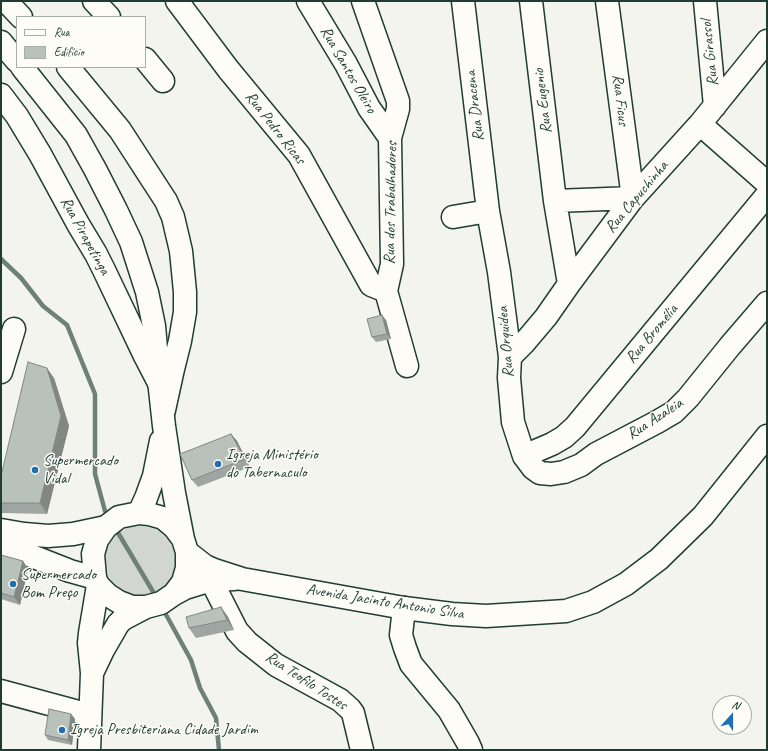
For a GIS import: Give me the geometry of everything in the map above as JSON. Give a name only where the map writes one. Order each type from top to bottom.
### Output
[{"type":"street","points":[[6,1],[20,16]]},
{"type":"street","points":[[94,1],[108,16]]},
{"type":"street","name":"Rua Pedro Ricas","points":[[177,1],[228,69],[299,154],[379,288],[407,366]]},
{"type":"street","name":"Rua Santos Oleiro","points":[[308,1],[346,64],[369,108],[390,138]]},
{"type":"street","name":"Rua dos Trabalhadores","points":[[363,1],[398,101],[398,109],[390,138],[392,264],[379,288]]},
{"type":"street","name":"Rua Dracena","points":[[463,1],[488,212]]},
{"type":"street","name":"Rua Eugenio","points":[[531,1],[555,201],[569,284]]},
{"type":"street","name":"Rua Ficus","points":[[607,1],[633,198]]},
{"type":"street","name":"Rua Girassol","points":[[705,1],[715,106]]},
{"type":"street","name":"Rua Capuchinha","points":[[510,357],[546,317],[633,198],[700,124],[767,41]]},
{"type":"street","points":[[1,42],[16,60]]},
{"type":"street","points":[[146,60],[163,81]]},
{"type":"street","points":[[23,68],[76,135],[95,169],[131,242],[147,292],[154,326],[159,383],[174,493],[185,545],[187,568],[183,582],[174,594]]},
{"type":"street","points":[[69,68],[120,130],[166,201],[173,217],[181,251],[185,292],[185,312],[180,342],[173,369],[154,476],[139,513]]},
{"type":"street","name":"Rua Pirapetinga","points":[[1,95],[9,112],[40,154],[78,224],[102,264],[159,383]]},
{"type":"street","points":[[700,124],[767,183]]},
{"type":"street","name":"Rua Bromélia","points":[[529,462],[552,444],[564,438],[575,427],[767,195]]},
{"type":"street","points":[[555,201],[633,198]]},
{"type":"street","points":[[453,217],[488,212]]},
{"type":"street","name":"Rua Orquidea","points":[[488,212],[499,272],[510,357],[509,378],[513,422],[529,462]]},
{"type":"street","points":[[112,286],[118,291],[129,289],[134,285],[139,267]]},
{"type":"street","name":"Rua Azaleia","points":[[529,462],[540,473],[551,474],[564,472],[581,465],[596,454],[674,412],[688,398],[767,303]]},
{"type":"street","points":[[1,372],[14,329]]},
{"type":"street","name":"Avenida Jacinto Antonio Silva","points":[[244,579],[404,608],[452,614],[486,616],[566,611],[593,602],[626,584],[659,559],[703,516],[767,436]]},
{"type":"street","points":[[89,750],[92,673],[89,643],[97,581],[93,554],[97,540],[106,527],[119,517],[139,513],[163,518],[174,527],[185,545],[205,566],[244,579]]},
{"type":"street","points":[[1,530],[48,536],[73,534],[106,527]]},
{"type":"street","points":[[1,546],[39,558],[97,581],[108,595],[119,602],[132,607],[146,607]]},
{"type":"street","points":[[92,673],[118,624],[123,620],[146,607],[161,603],[185,588],[211,580],[244,579]]},
{"type":"street","name":"Rua Teofilo Tostes","points":[[211,580],[237,631],[247,642],[276,664],[340,700],[350,708],[353,713],[362,750]]},
{"type":"street","points":[[404,608],[401,635],[411,664],[420,673],[449,710],[471,750]]},
{"type":"street","points":[[1,691],[90,715]]},
{"type":"shaded area","points":[[133,526],[147,526],[160,532],[169,541],[173,547],[175,561],[173,575],[165,586],[154,594],[147,596],[133,596],[126,594],[115,586],[107,575],[105,568],[105,554],[107,547],[115,536],[126,528]]},
{"type":"building","points":[[382,315],[387,334],[372,337],[367,319]]},
{"type":"building","name":"Supermercado Vidal","points":[[28,362],[47,368],[61,416],[40,503],[1,503],[1,476]]},
{"type":"building","name":"Igreja Ministério do Tabernaculo","points":[[231,434],[245,459],[192,480],[180,454]]},
{"type":"building","name":"Supermercado Bom Preço","points":[[1,555],[23,561],[14,597],[1,593]]},
{"type":"building","points":[[221,607],[227,620],[189,628],[186,617]]},
{"type":"building","name":"Igreja Presbiteriana Cidade Jardim","points":[[49,709],[71,714],[68,740],[45,735]]},
{"type":"waterway","points":[[1,259],[21,278],[43,306],[67,325],[95,394],[95,474],[105,511],[108,515]]},
{"type":"waterway","points":[[117,531],[155,595]]},
{"type":"waterway","points":[[164,611],[191,660],[200,688],[216,718],[219,750]]},
{"type":"place","name":"Igreja Ministério do Tabernaculo","points":[[218,464]]},
{"type":"place","name":"Supermercado Vidal","points":[[35,470]]},
{"type":"place","name":"Supermercado Bom Preço","points":[[13,584]]},
{"type":"place","name":"Igreja Presbiteriana Cidade Jardim","points":[[62,730]]}]
